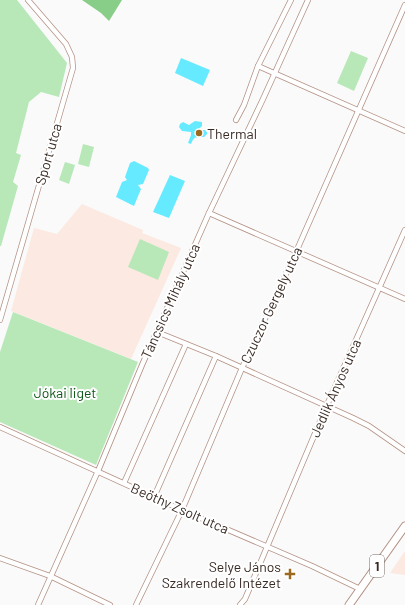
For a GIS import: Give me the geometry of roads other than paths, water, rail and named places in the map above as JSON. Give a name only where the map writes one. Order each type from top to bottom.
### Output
[{"type":"main road","name":"1","points":[[349,605],[405,526]]},
{"type":"street","name":"Sport utca","points":[[0,320],[73,68],[72,57],[66,44],[28,0]]},
{"type":"street","points":[[236,120],[244,105],[258,66],[291,0]]},
{"type":"street","name":"Táncsics Mihály utca","points":[[38,605],[98,471],[157,332],[308,0]]},
{"type":"street","name":"Czuczor Gergely utca","points":[[136,605],[182,510],[242,368],[404,12],[405,5]]},
{"type":"street","points":[[258,66],[405,131]]},
{"type":"street","points":[[210,214],[405,299]]},
{"type":"street","name":"Jedlik Ányos utca","points":[[240,605],[245,599],[327,405],[405,230]]},
{"type":"street","points":[[157,332],[216,356],[327,405],[369,426],[405,450]]},
{"type":"street","points":[[124,483],[186,344]]},
{"type":"street","points":[[154,497],[216,356]]},
{"type":"street","name":"Beöthy Zsolt utca","points":[[0,427],[182,510],[312,566],[360,589]]},
{"type":"street","points":[[0,558],[50,576],[110,605]]},
{"type":"water","points":[[181,58],[210,70],[203,86],[175,73]]},
{"type":"water","name":"Thermal","points":[[195,121],[202,122],[202,126],[198,130],[205,130],[207,134],[204,137],[194,138],[191,144],[188,143],[191,132],[182,131],[179,127],[183,122],[189,125]]},
{"type":"water","points":[[134,161],[148,168],[149,170],[143,184],[138,185],[141,189],[134,206],[116,197],[122,182],[127,180],[125,177],[130,163]]},
{"type":"water","points":[[170,175],[185,181],[169,218],[153,212]]},
{"type":"place","name":"Thermal","points":[[199,133]]},
{"type":"place","name":"Selye János Szakrendelő Intézet","points":[[290,574]]},
{"type":"park label","name":"Jókai liget","points":[[65,392]]}]
